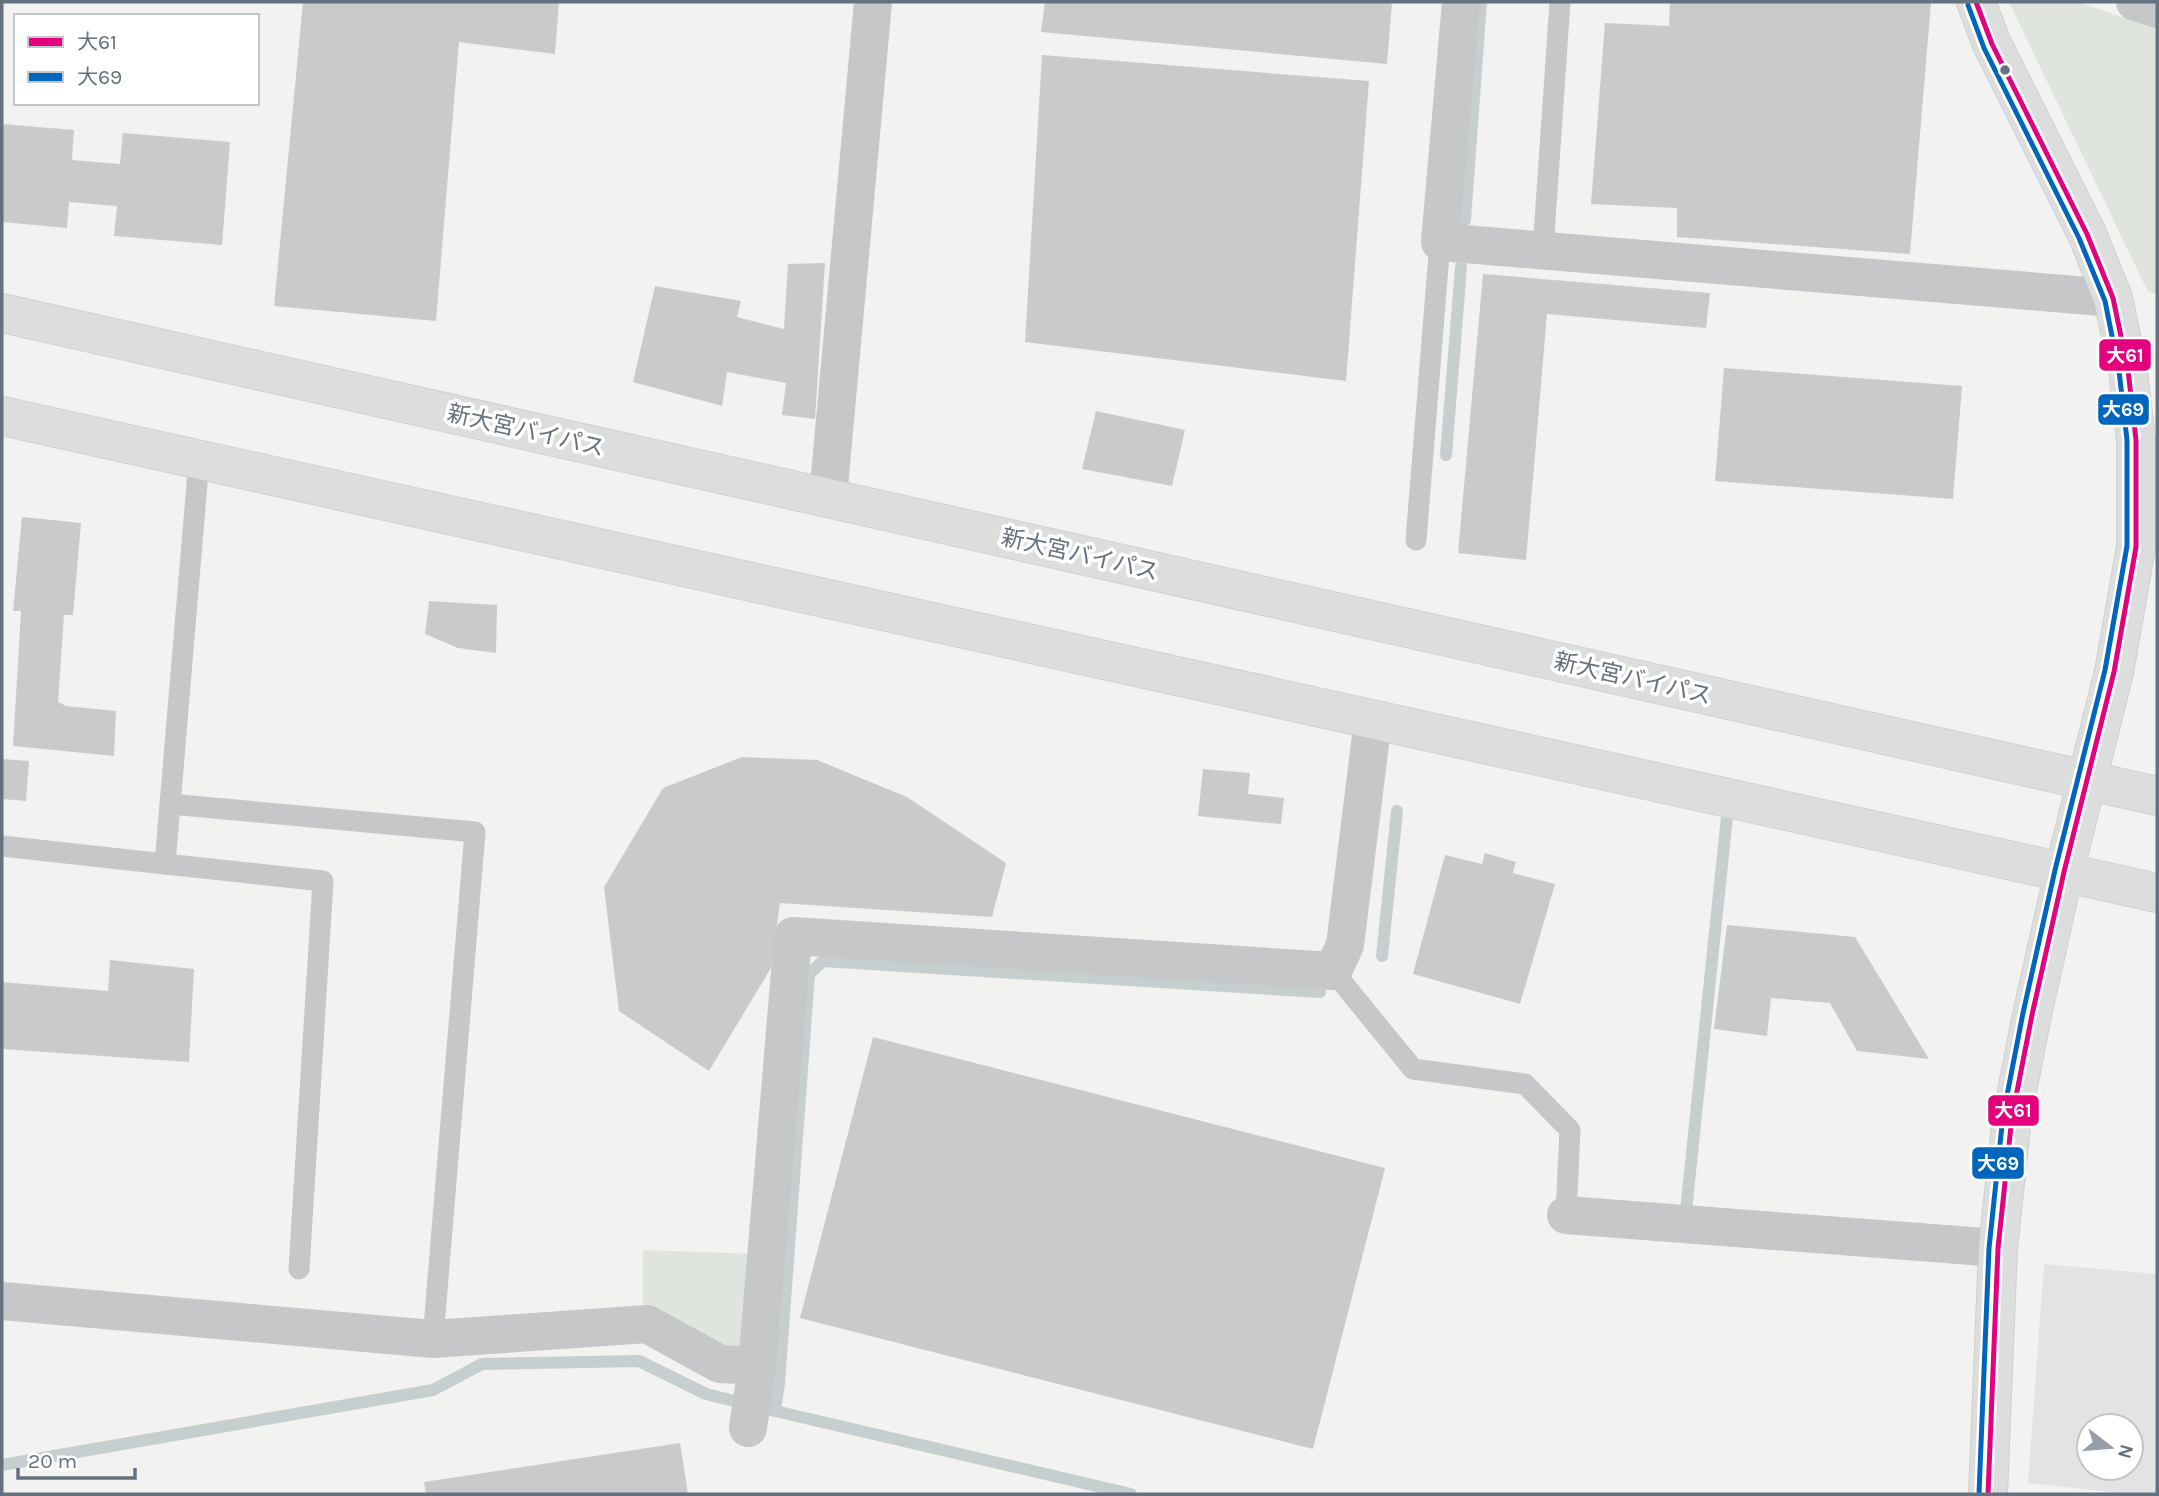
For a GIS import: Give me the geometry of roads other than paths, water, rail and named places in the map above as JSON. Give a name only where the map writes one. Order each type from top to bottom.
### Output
[{"type":"main road","points":[[1976,2],[1992,44],[2087,234],[2113,298],[2128,370],[2147,548],[2064,873],[2012,1117],[1998,1248],[1988,1494]]},
{"type":"main road","name":"新大宮バイパス","points":[[2,313],[2157,796]]},
{"type":"main road","points":[[2,416],[2157,894]]},
{"type":"street","points":[[828,497],[873,2]]},
{"type":"street","points":[[1461,2],[1440,242],[2113,298]]},
{"type":"street","points":[[2135,2],[2157,9]]},
{"type":"street","points":[[748,1427],[757,1366],[793,936],[1333,971],[1345,945],[1373,720]]},
{"type":"street","points":[[1566,1214],[1998,1248]]},
{"type":"street","points":[[2,1301],[433,1339],[647,1324],[720,1364],[757,1366]]},
{"type":"lane","points":[[1543,250],[1560,2]]},
{"type":"lane","points":[[1416,540],[1440,242]]},
{"type":"lane","points":[[165,864],[199,460]]},
{"type":"lane","points":[[170,804],[475,832],[433,1339]]},
{"type":"lane","points":[[2,846],[323,881],[299,1269]]},
{"type":"lane","points":[[1333,971],[1413,1069],[1525,1084],[1570,1130],[1566,1214]]},
{"type":"waterway","points":[[1465,220],[1481,2]]},
{"type":"waterway","points":[[1446,455],[1461,267]]},
{"type":"waterway","points":[[1686,1211],[1728,807]]},
{"type":"waterway","points":[[1382,956],[1397,811]]},
{"type":"waterway","points":[[2,1465],[433,1390],[482,1364],[639,1361],[706,1394],[775,1411],[809,974],[823,961],[1320,992]]},
{"type":"waterway","points":[[775,1411],[1131,1494]]}]
